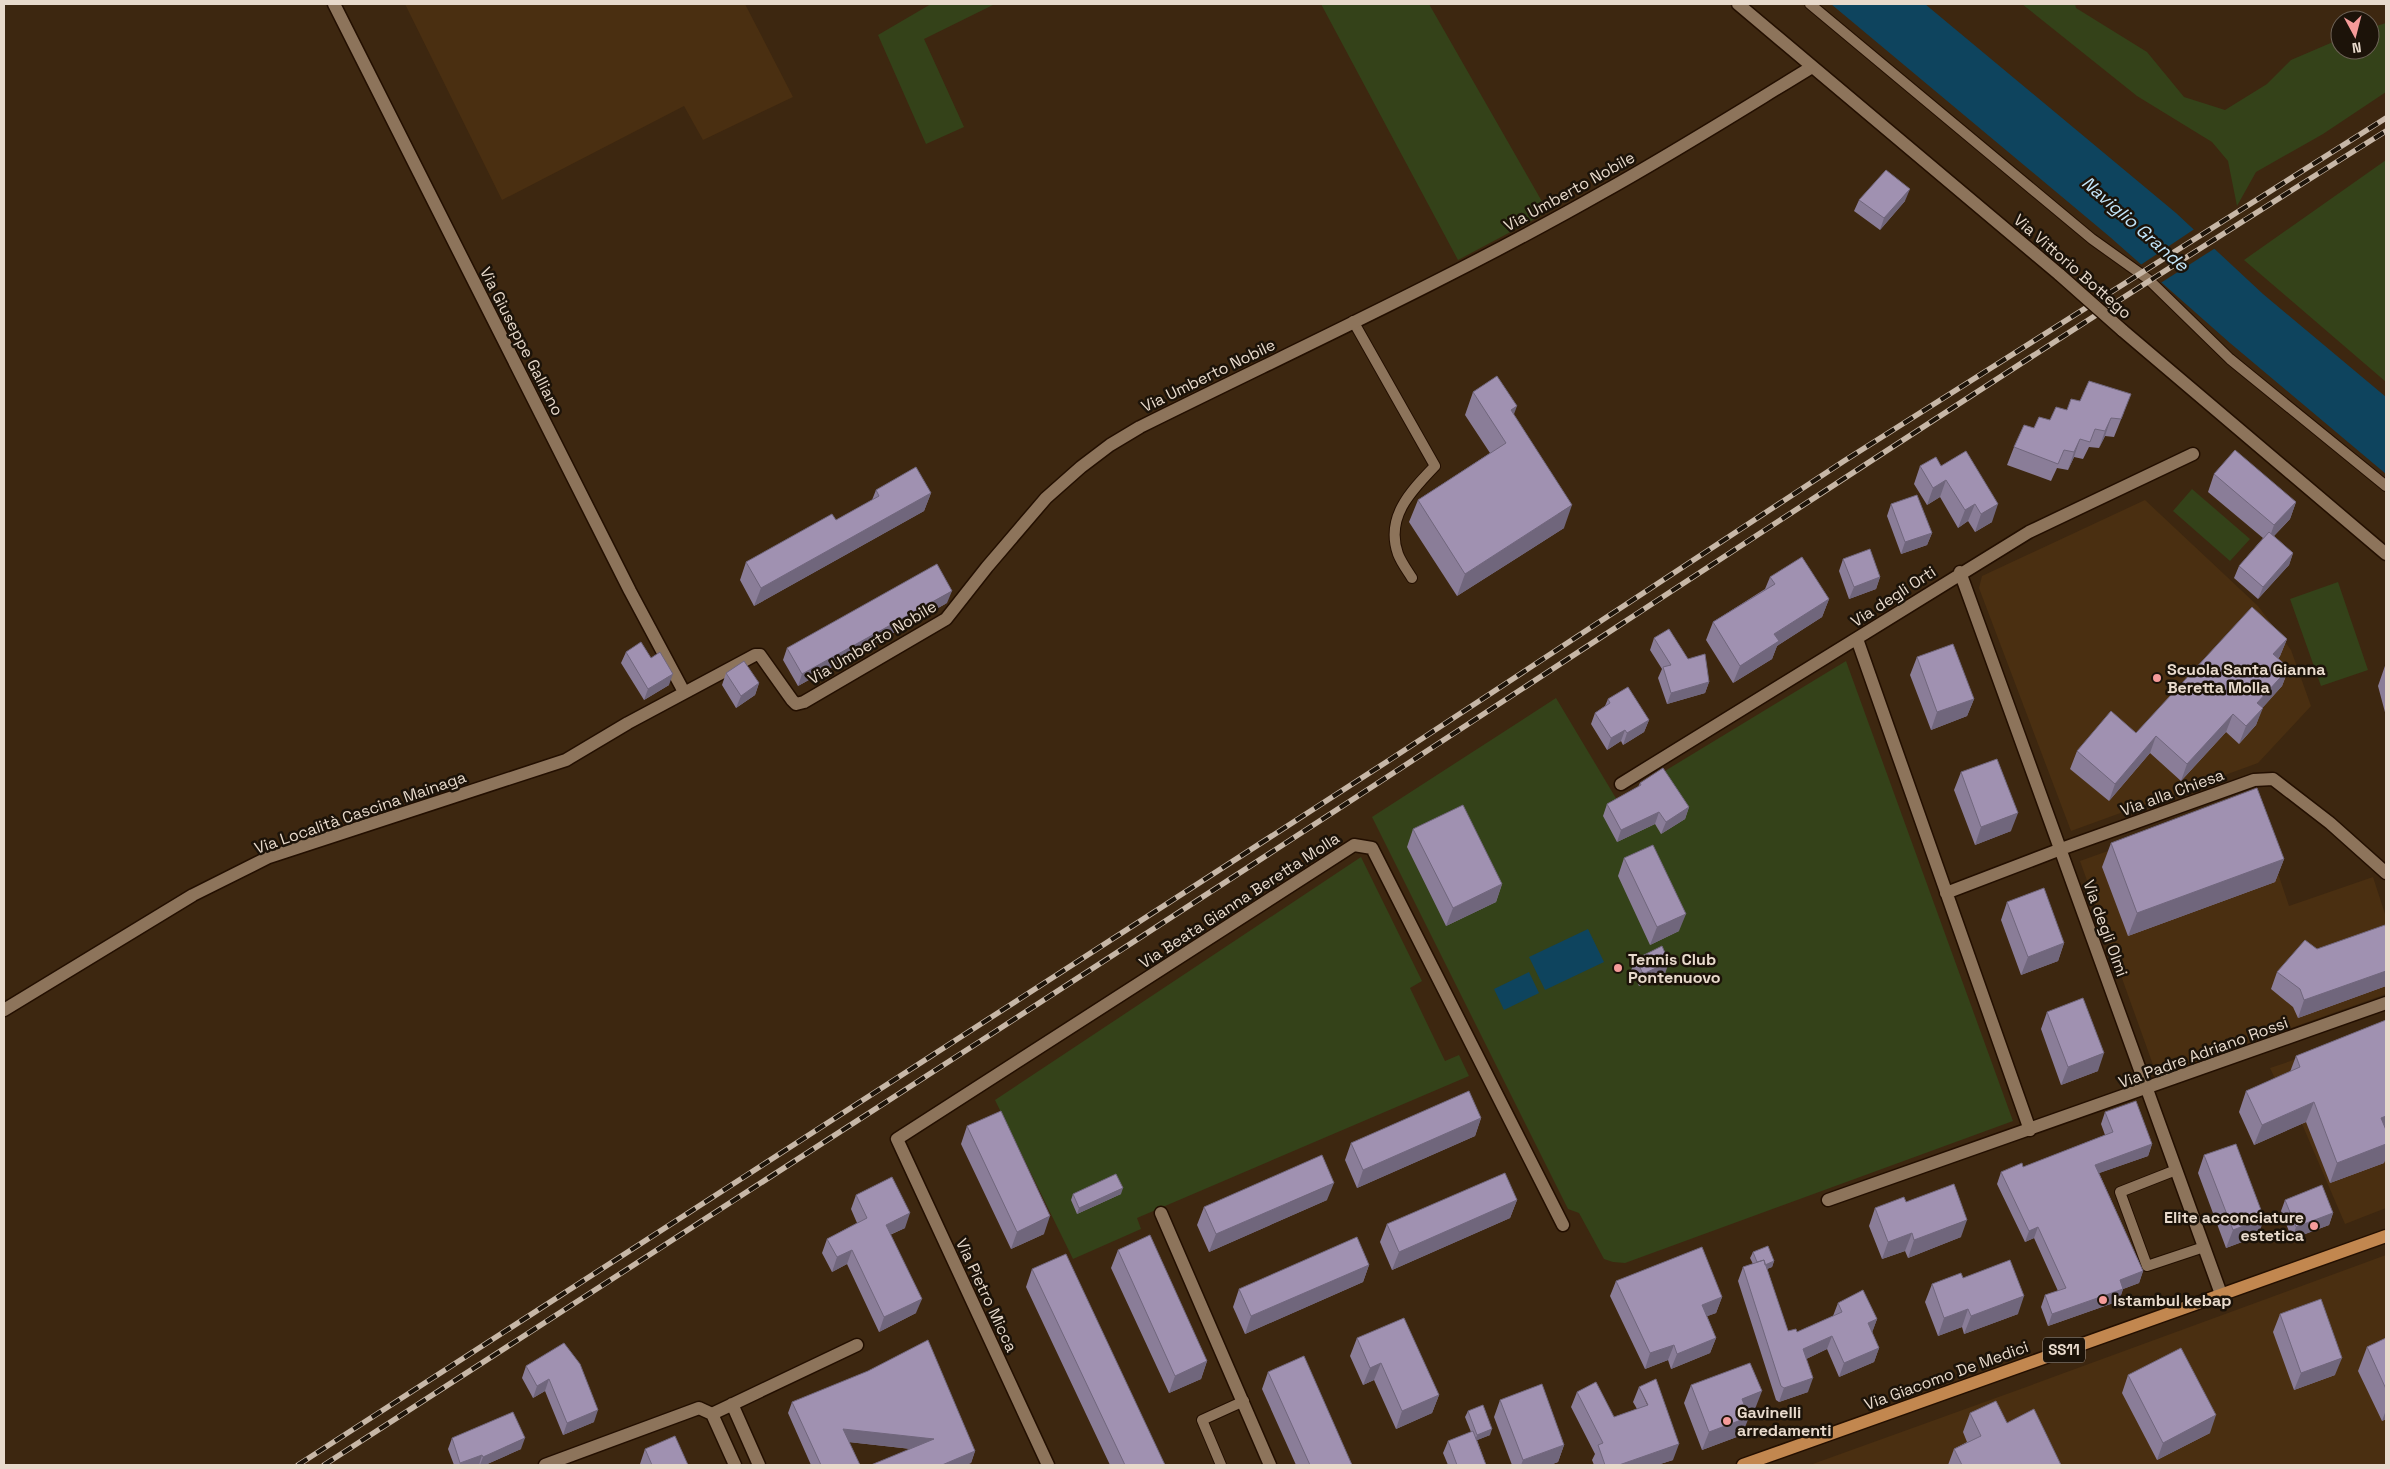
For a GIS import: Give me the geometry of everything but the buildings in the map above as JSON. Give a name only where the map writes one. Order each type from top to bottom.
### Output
[{"type":"main road","name":"Via Giacomo De Medici","points":[[1743,1465],[2386,1236]]},
{"type":"street","name":"Via Giuseppe Galliano","points":[[334,4],[617,566],[684,692]]},
{"type":"street","name":"Via Vittorio Bottego","points":[[1738,4],[2060,275],[2386,554]]},
{"type":"street","name":"Via Umberto Nobile","points":[[684,692],[755,655],[760,655],[792,700],[796,704],[804,702],[946,619],[987,567],[1046,498],[1110,444],[1140,427],[1458,269],[1604,192],[1725,122],[1812,67]]},
{"type":"street","name":"Via degli Orti","points":[[1621,784],[1857,639],[1960,572],[2029,532],[2193,454]]},
{"type":"street","name":"Via degli Olmi","points":[[1960,572],[2221,1294]]},
{"type":"street","points":[[1828,1200],[2030,1130],[1857,639]]},
{"type":"street","name":"Via Località Cascina Mainaga","points":[[4,1010],[193,895],[270,857],[566,760],[684,692]]},
{"type":"street","name":"Via alla Chiesa","points":[[1946,893],[2061,849],[2254,780],[2273,778],[2330,822],[2386,873]]},
{"type":"street","name":"Via Beata Gianna Beretta Molla","points":[[897,1139],[1354,845],[1372,848],[1563,1225]]},
{"type":"street","name":"Via Padre Adriano Rossi","points":[[2030,1130],[2386,1003]]},
{"type":"street","name":"Via Pietro Micca","points":[[897,1139],[1048,1465]]},
{"type":"street","points":[[1161,1212],[1270,1465]]},
{"type":"street","points":[[712,1414],[857,1345]]},
{"type":"street","points":[[732,1404],[759,1465]]},
{"type":"street","points":[[545,1465],[699,1408],[712,1414],[735,1465]]},
{"type":"lane","points":[[1810,4],[2092,239],[2148,279],[2230,359],[2386,486]]},
{"type":"lane","points":[[1353,321],[1436,466],[1411,491],[1393,525],[1398,554],[1412,578]]},
{"type":"lane","points":[[2176,1170],[2120,1192],[2147,1266],[2204,1247]]},
{"type":"lane","points":[[1221,1465],[1202,1420],[1244,1401]]},
{"type":"shaded area","points":[[405,4],[745,4],[793,97],[703,140],[684,106],[502,200]]},
{"type":"shaded area","name":"Scuola Santa Gianna Beretta Molla","points":[[2145,500],[2258,606],[2291,650],[2311,706],[2258,763],[2071,831],[1979,588],[1982,576]]},
{"type":"shaded area","points":[[2253,799],[2289,906],[2373,877],[2386,917],[2386,994],[2157,1076],[2080,861]]},
{"type":"shaded area","points":[[2386,1029],[2386,1208],[2345,1224],[2302,1124],[2297,1126],[2270,1068]]},
{"type":"shaded area","points":[[2386,1255],[2386,1465],[1810,1465],[2018,1390]]},
{"type":"green space","points":[[931,4],[995,4],[924,39],[964,127],[926,144],[878,35]]},
{"type":"green space","points":[[1321,4],[1429,4],[1548,212],[1458,260]]},
{"type":"green space","points":[[2022,4],[2075,4],[2076,8],[2147,52],[2184,97],[2225,110],[2267,84],[2291,60],[2330,43],[2330,60],[2380,60],[2380,25],[2386,23],[2386,92],[2323,134],[2256,172],[2237,206],[2228,161],[2212,142],[2137,96]]},
{"type":"green space","points":[[2386,160],[2386,382],[2244,260]]},
{"type":"green space","points":[[2192,489],[2250,539],[2230,561],[2173,511]]},
{"type":"green space","points":[[2338,582],[2368,670],[2321,686],[2290,599]]},
{"type":"green space","name":"Tennis Club Pontenuovo","points":[[1846,661],[2013,1121],[1625,1263],[1604,1259],[1579,1213],[1568,1209],[1372,817],[1556,698],[1617,800]]},
{"type":"green space","points":[[1361,857],[1422,981],[1410,988],[1445,1061],[1459,1055],[1469,1076],[1137,1218],[1141,1229],[1073,1259],[995,1100]]},
{"type":"water","name":"Naviglio Grande","points":[[1831,4],[1925,4],[2176,213],[2263,294],[2386,397],[2386,474],[2230,343],[2110,237]]},
{"type":"water","points":[[1588,929],[1604,962],[1545,990],[1529,957]]},
{"type":"water","points":[[1529,972],[1539,993],[1504,1010],[1494,989]]},
{"type":"pier","points":[[2196,228],[2217,247],[2159,284],[2139,266]]},
{"type":"railway","points":[[298,1465],[1391,759],[1844,461],[2386,118]]},
{"type":"railway","points":[[324,1465],[1176,914],[1976,392],[2386,131]]},
{"type":"place","name":"Scuola Santa Gianna Beretta Molla","points":[[2157,678]]},
{"type":"place","name":"Tennis Club Pontenuovo","points":[[1618,968]]},
{"type":"place","name":"Elite acconciature estetica","points":[[2314,1226]]},
{"type":"place","name":"Istambul kebap","points":[[2103,1300]]},
{"type":"place","name":"Gavinelli arredamenti","points":[[1727,1421]]}]
